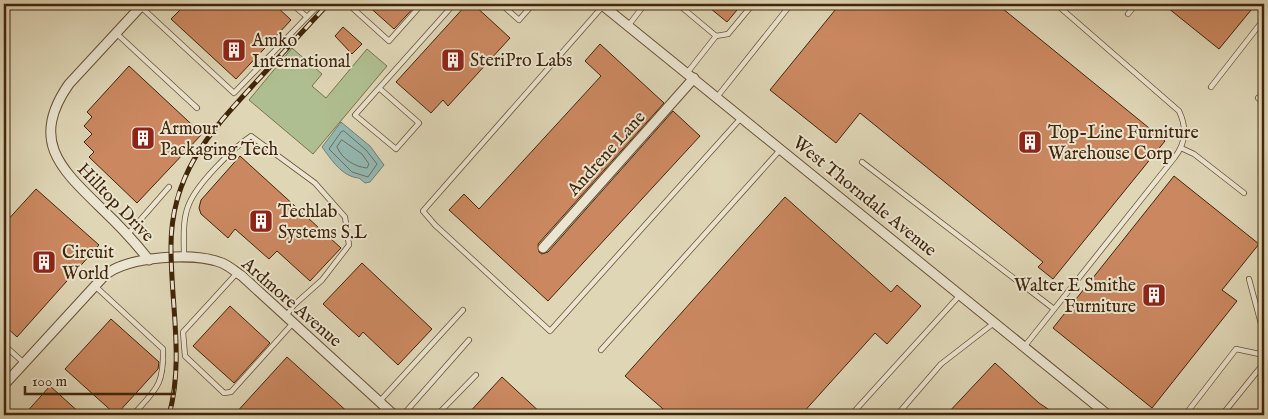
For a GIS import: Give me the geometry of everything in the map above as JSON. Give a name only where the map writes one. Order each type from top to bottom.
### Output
[{"type":"street","name":"Hilltop Drive","points":[[4,385],[95,286],[116,266],[149,260],[128,234],[66,175],[58,162],[51,138],[54,112],[59,99],[69,84],[142,5]]},
{"type":"street","name":"West Thorndale Avenue","points":[[602,5],[1108,415]]},
{"type":"street","name":"Andrene Lane","points":[[543,248],[690,75]]},
{"type":"street","name":"Ardmore Avenue","points":[[149,260],[207,259],[224,264],[237,273],[394,415]]},
{"type":"lane","points":[[292,4],[307,17]]},
{"type":"lane","points":[[142,5],[234,93],[320,4]]},
{"type":"lane","points":[[348,4],[389,41],[422,4]]},
{"type":"lane","points":[[379,88],[420,123],[396,149],[355,115],[379,88],[454,4]]},
{"type":"lane","points":[[500,4],[519,20],[533,4]]},
{"type":"lane","points":[[628,26],[645,4]]},
{"type":"lane","points":[[690,75],[716,36],[728,34],[753,4]]},
{"type":"lane","points":[[717,97],[791,4]]},
{"type":"lane","points":[[1024,347],[1182,148],[1185,135],[1184,122],[1180,111],[1056,4]]},
{"type":"lane","points":[[1128,14],[1136,4]]},
{"type":"lane","points":[[602,5],[423,211],[435,225],[550,330],[742,117]]},
{"type":"lane","points":[[679,5],[716,36]]},
{"type":"lane","points":[[1211,87],[1264,19]]},
{"type":"lane","points":[[116,33],[197,108]]},
{"type":"lane","points":[[1258,98],[1264,103]]},
{"type":"lane","points":[[184,258],[184,224],[188,204],[236,146],[251,136],[315,184],[345,217],[349,245],[322,280],[294,305],[289,320],[231,392],[224,393],[185,356],[184,332],[237,273]]},
{"type":"lane","points":[[1182,148],[1194,154],[1244,193]]},
{"type":"lane","points":[[601,350],[780,149]]},
{"type":"lane","points":[[862,162],[1054,309]]},
{"type":"lane","points":[[128,234],[169,187]]},
{"type":"lane","points":[[1249,279],[1264,335]]},
{"type":"lane","points":[[95,286],[163,349],[164,369],[160,384],[133,415]]},
{"type":"lane","points":[[851,415],[960,295]]},
{"type":"lane","points":[[379,402],[463,310]]},
{"type":"lane","points":[[897,415],[941,364],[994,323]]},
{"type":"lane","points":[[403,415],[469,340]]},
{"type":"lane","points":[[4,345],[24,363]]},
{"type":"lane","points":[[1185,415],[1236,349],[1264,355]]},
{"type":"lane","points":[[1222,415],[1264,363]]},
{"type":"lane","points":[[437,415],[476,375]]},
{"type":"green space","points":[[292,48],[322,74],[312,86],[326,98],[367,49],[387,66],[313,154],[249,100]]},
{"type":"water","points":[[341,122],[370,146],[384,165],[370,182],[365,183],[359,178],[342,171],[322,147]]},
{"type":"building","name":"Amko International","points":[[186,4],[274,4],[291,20],[236,79],[171,19]]},
{"type":"building","points":[[366,4],[417,4],[394,29]]},
{"type":"building","name":"SteriPro Labs","points":[[467,4],[473,4],[510,38],[448,106],[443,100],[431,113],[396,82]]},
{"type":"building","points":[[705,4],[742,4],[727,22]]},
{"type":"building","name":"Top-Line Furniture Warehouse Corp","points":[[840,4],[997,4],[1165,141],[1053,279],[1038,267],[1043,262],[860,113],[836,143],[770,90]]},
{"type":"building","points":[[1163,4],[1256,4],[1219,49]]},
{"type":"building","points":[[343,27],[362,44],[352,54],[335,36]]},
{"type":"building","points":[[600,44],[664,103],[538,244],[539,252],[542,254],[548,252],[673,111],[700,136],[548,301],[449,210],[464,194],[479,209],[601,76],[585,61]]},
{"type":"building","name":"Armour Packaging Tech","points":[[129,66],[202,134],[137,203],[89,157],[94,152],[84,142],[92,134],[84,126],[92,117],[87,112]]},
{"type":"building","name":"Techlab Systems S.L","points":[[240,156],[341,248],[310,281],[277,251],[269,259],[235,229],[228,238],[201,214],[199,208],[201,200]]},
{"type":"building","name":"Walter E Smithe Furniture","points":[[1174,176],[1259,244],[1222,290],[1237,301],[1152,408],[1053,328]]},
{"type":"building","name":"Circuit World","points":[[36,189],[99,245],[17,337],[4,325],[4,224]]},
{"type":"building","points":[[785,197],[891,292],[897,285],[921,306],[887,344],[875,333],[801,415],[670,415],[625,376]]},
{"type":"building","points":[[362,263],[432,329],[398,365],[363,332],[359,337],[323,304]]},
{"type":"building","points":[[230,306],[270,343],[234,383],[193,346]]},
{"type":"building","points":[[111,319],[159,362],[158,369],[116,415],[65,369]]},
{"type":"building","points":[[287,357],[351,415],[234,415]]},
{"type":"building","points":[[995,363],[1039,403],[1057,415],[946,415]]},
{"type":"building","points":[[502,377],[543,415],[467,415]]},
{"type":"building","points":[[50,386],[82,415],[24,415]]},
{"type":"railway","points":[[169,415],[176,374],[176,333],[171,249],[172,223],[177,199],[185,177],[195,157],[223,119],[328,4]]},
{"type":"place","name":"Amko International","points":[[234,50]]},
{"type":"place","name":"SteriPro Labs","points":[[453,60]]},
{"type":"place","name":"Armour Packaging Tech","points":[[143,138]]},
{"type":"place","name":"Top-Line Furniture Warehouse Corp","points":[[1030,142]]},
{"type":"place","name":"Techlab Systems S.L","points":[[261,221]]},
{"type":"place","name":"Circuit World","points":[[44,262]]},
{"type":"place","name":"Walter E Smithe Furniture","points":[[1154,295]]}]
